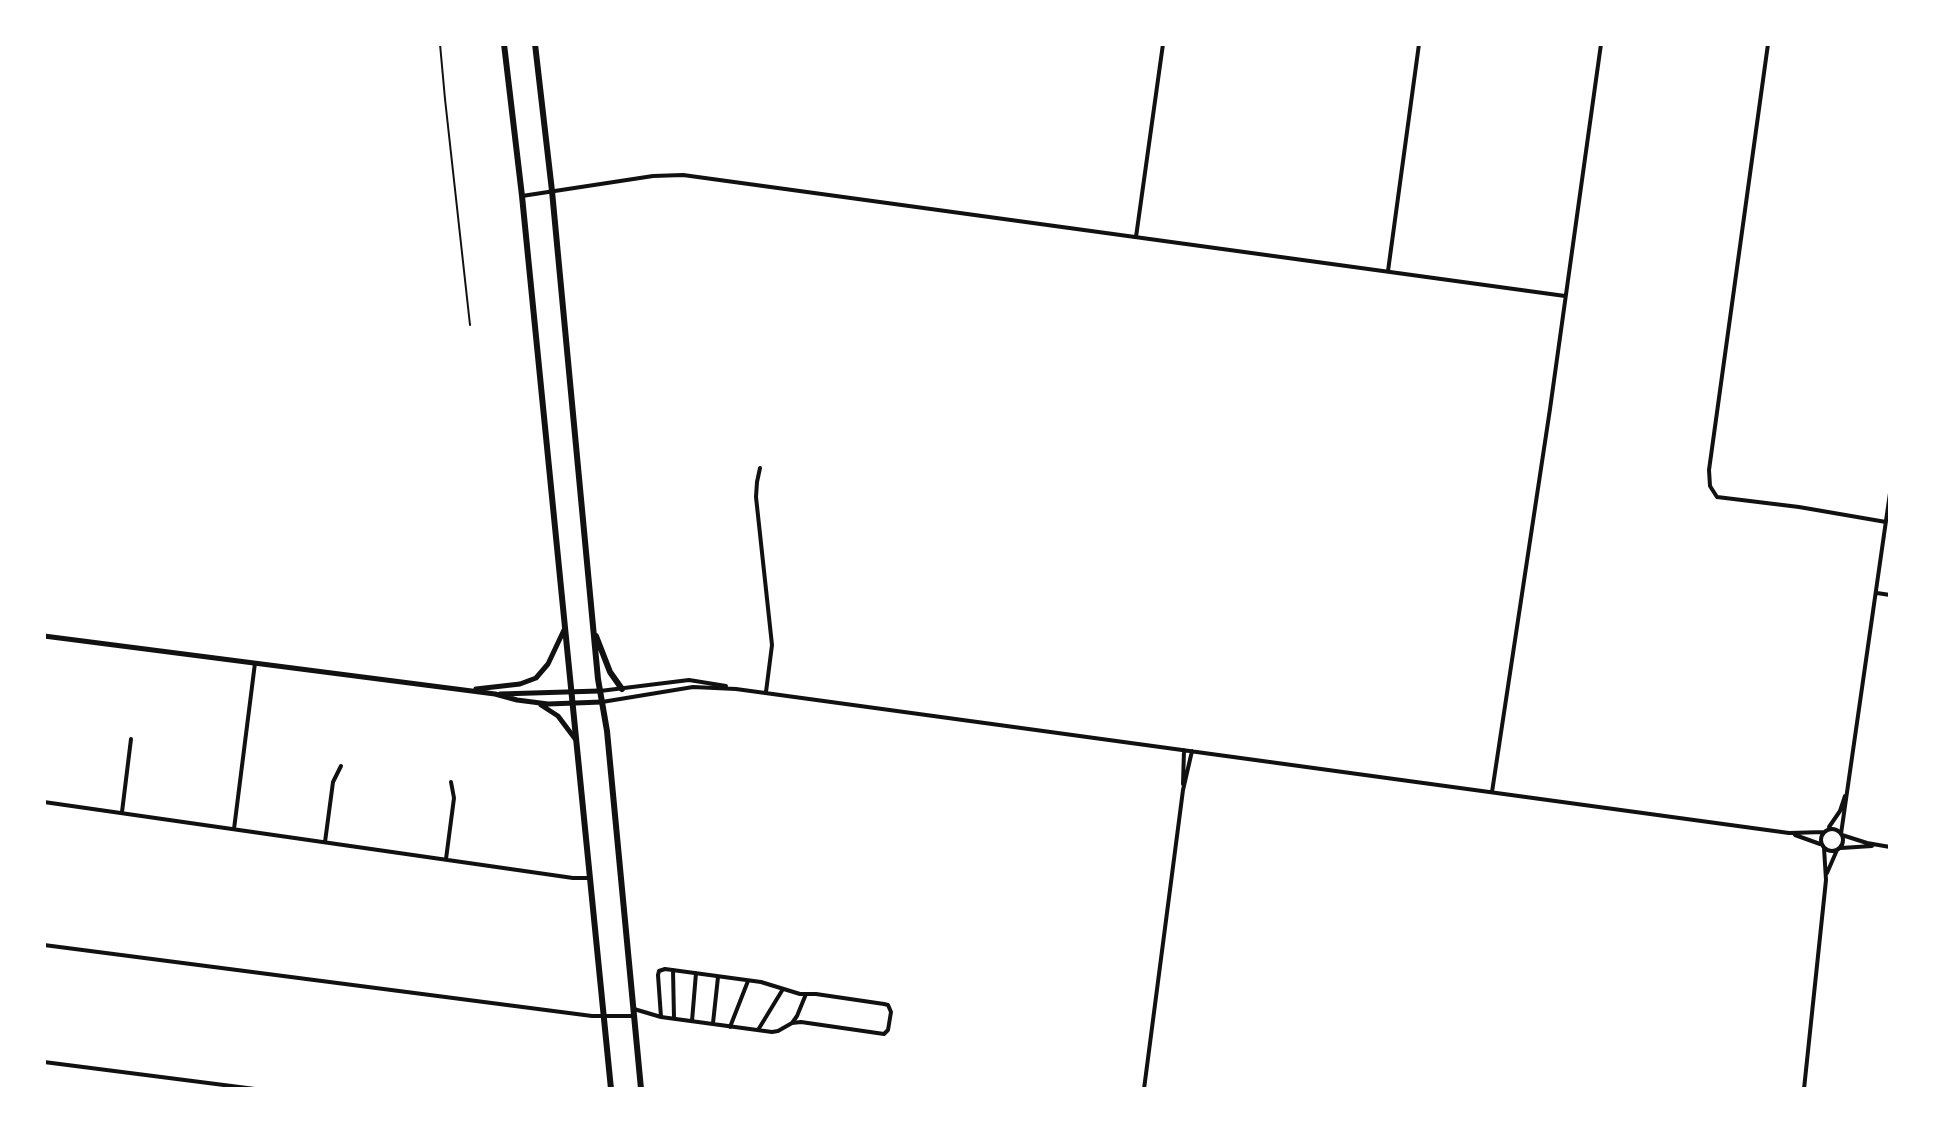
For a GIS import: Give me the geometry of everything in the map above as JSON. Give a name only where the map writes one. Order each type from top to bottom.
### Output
[{"type":"highway","points":[[504,44],[522,196],[611,1089]]},
{"type":"highway","points":[[535,44],[641,1089]]},
{"type":"highway","points":[[593,629],[610,672],[622,689]]},
{"type":"main road","points":[[467,690],[520,684],[536,678],[548,664],[565,627]]},
{"type":"main road","points":[[44,636],[467,690],[537,703],[602,702]]},
{"type":"main road","points":[[495,694],[599,691]]},
{"type":"main road","points":[[537,703],[558,716],[577,741]]},
{"type":"street","points":[[1136,237],[1163,44]]},
{"type":"street","points":[[1388,271],[1419,44]]},
{"type":"street","points":[[1492,792],[1601,44]]},
{"type":"street","points":[[1768,44],[1709,470],[1710,486],[1717,497],[1886,522]]},
{"type":"street","points":[[522,196],[678,175],[1565,296]]},
{"type":"street","points":[[760,468],[756,497],[772,645],[765,693]]},
{"type":"street","points":[[1804,1089],[1826,880],[1830,864],[1843,842],[1847,790],[1890,493]]},
{"type":"street","points":[[1877,593],[1890,595]]},
{"type":"street","points":[[234,829],[255,663]]},
{"type":"street","points":[[599,691],[689,680],[736,689]]},
{"type":"street","points":[[602,702],[693,687],[736,689],[1789,833],[1836,830],[1867,843],[1888,846]]},
{"type":"street","points":[[122,812],[131,739]]},
{"type":"street","points":[[1183,790],[1184,750]]},
{"type":"street","points":[[1144,1089],[1183,790],[1192,751]]},
{"type":"street","points":[[325,842],[333,782],[341,766]]},
{"type":"street","points":[[446,860],[454,798],[451,782]]},
{"type":"street","points":[[1826,880],[1821,838],[1840,811],[1847,790]]},
{"type":"street","points":[[44,802],[590,878]]},
{"type":"street","points":[[1789,833],[1830,851],[1888,846]]},
{"type":"street","points":[[44,945],[603,1017],[633,1012],[775,1032],[792,1023],[806,994]]},
{"type":"street","points":[[661,1017],[658,972],[662,970],[886,1004],[890,1009],[888,1030],[884,1034],[792,1023]]},
{"type":"street","points":[[673,970],[674,1018]]},
{"type":"street","points":[[692,1021],[696,973]]},
{"type":"street","points":[[712,1024],[718,977]]},
{"type":"street","points":[[730,1027],[748,981]]},
{"type":"street","points":[[758,1030],[783,989]]},
{"type":"street","points":[[44,1062],[255,1089]]},
{"type":"lane","points":[[440,44],[470,325]]}]
